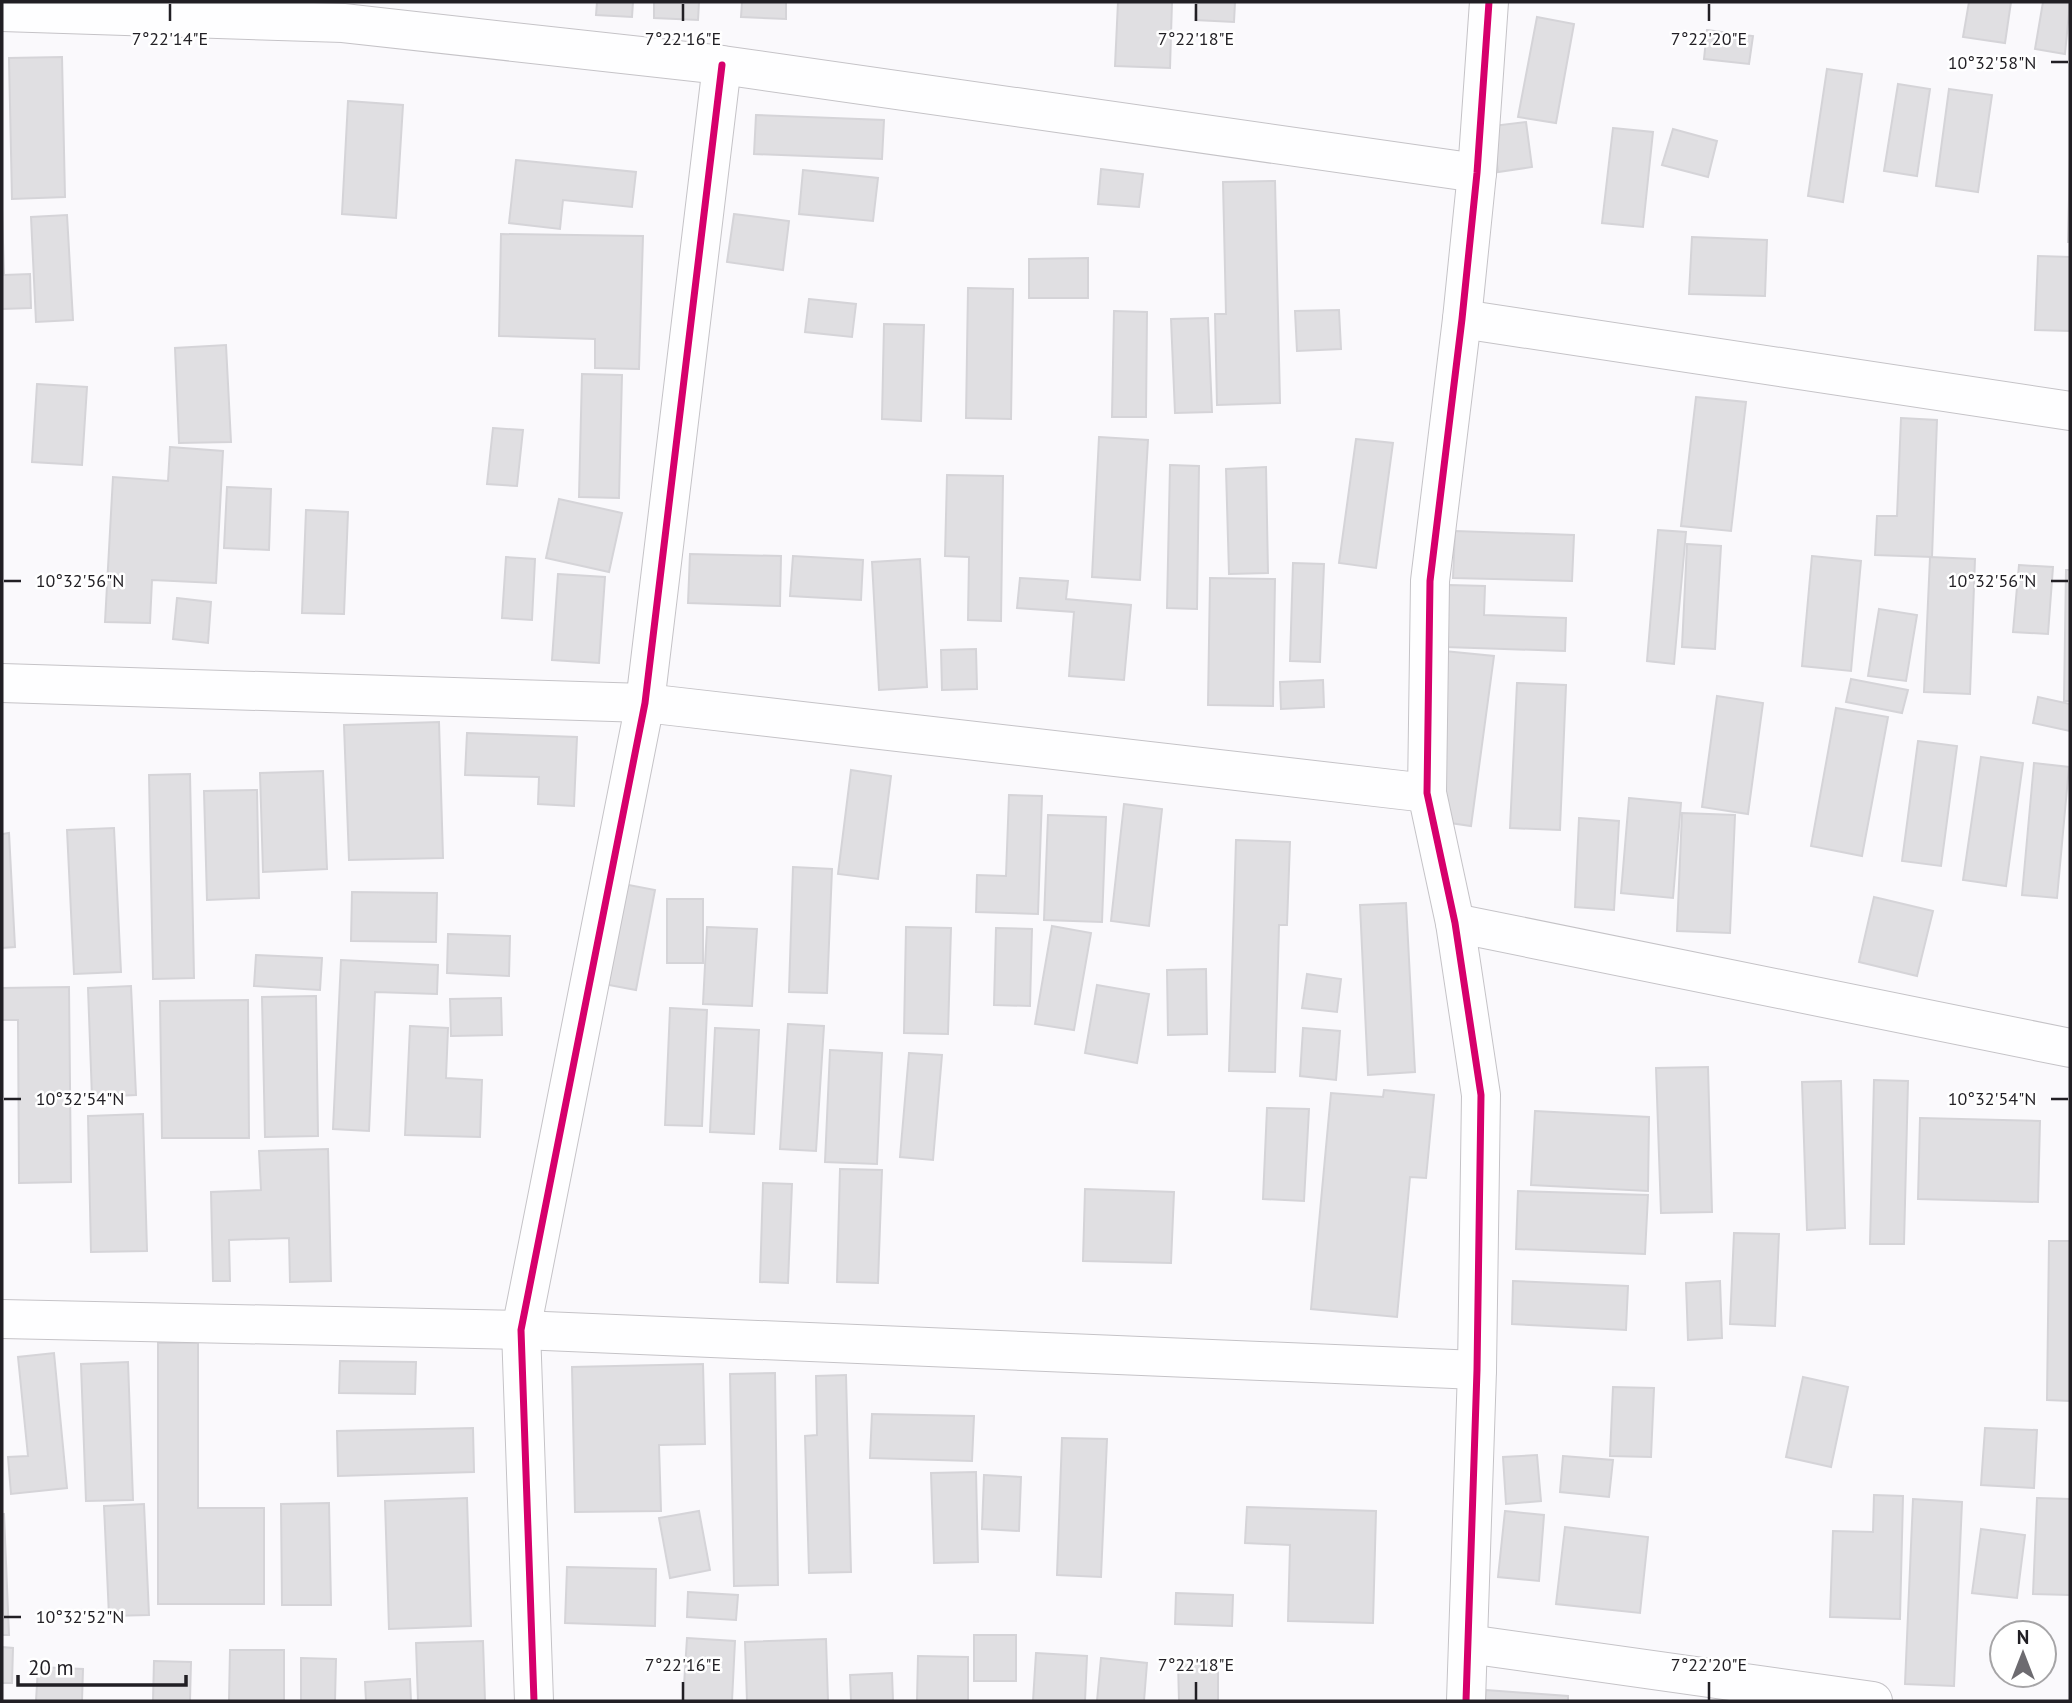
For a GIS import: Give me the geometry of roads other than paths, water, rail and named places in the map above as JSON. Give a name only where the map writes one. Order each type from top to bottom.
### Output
[{"type":"street","points":[[1466,1701],[1477,1370],[1481,1096],[1455,923],[1427,793],[1430,582],[1477,173],[1489,2]]},
{"type":"street","points":[[2,12],[344,23],[722,65],[1477,173]]},
{"type":"street","points":[[534,1701],[521,1330],[645,703],[722,65]]},
{"type":"street","points":[[1462,319],[2070,411]]},
{"type":"street","points":[[2,683],[645,703],[1427,793]]},
{"type":"street","points":[[1455,923],[2070,1048]]},
{"type":"street","points":[[2,1320],[521,1330],[1477,1370]]},
{"type":"street","points":[[1468,1644],[1873,1701]]}]
